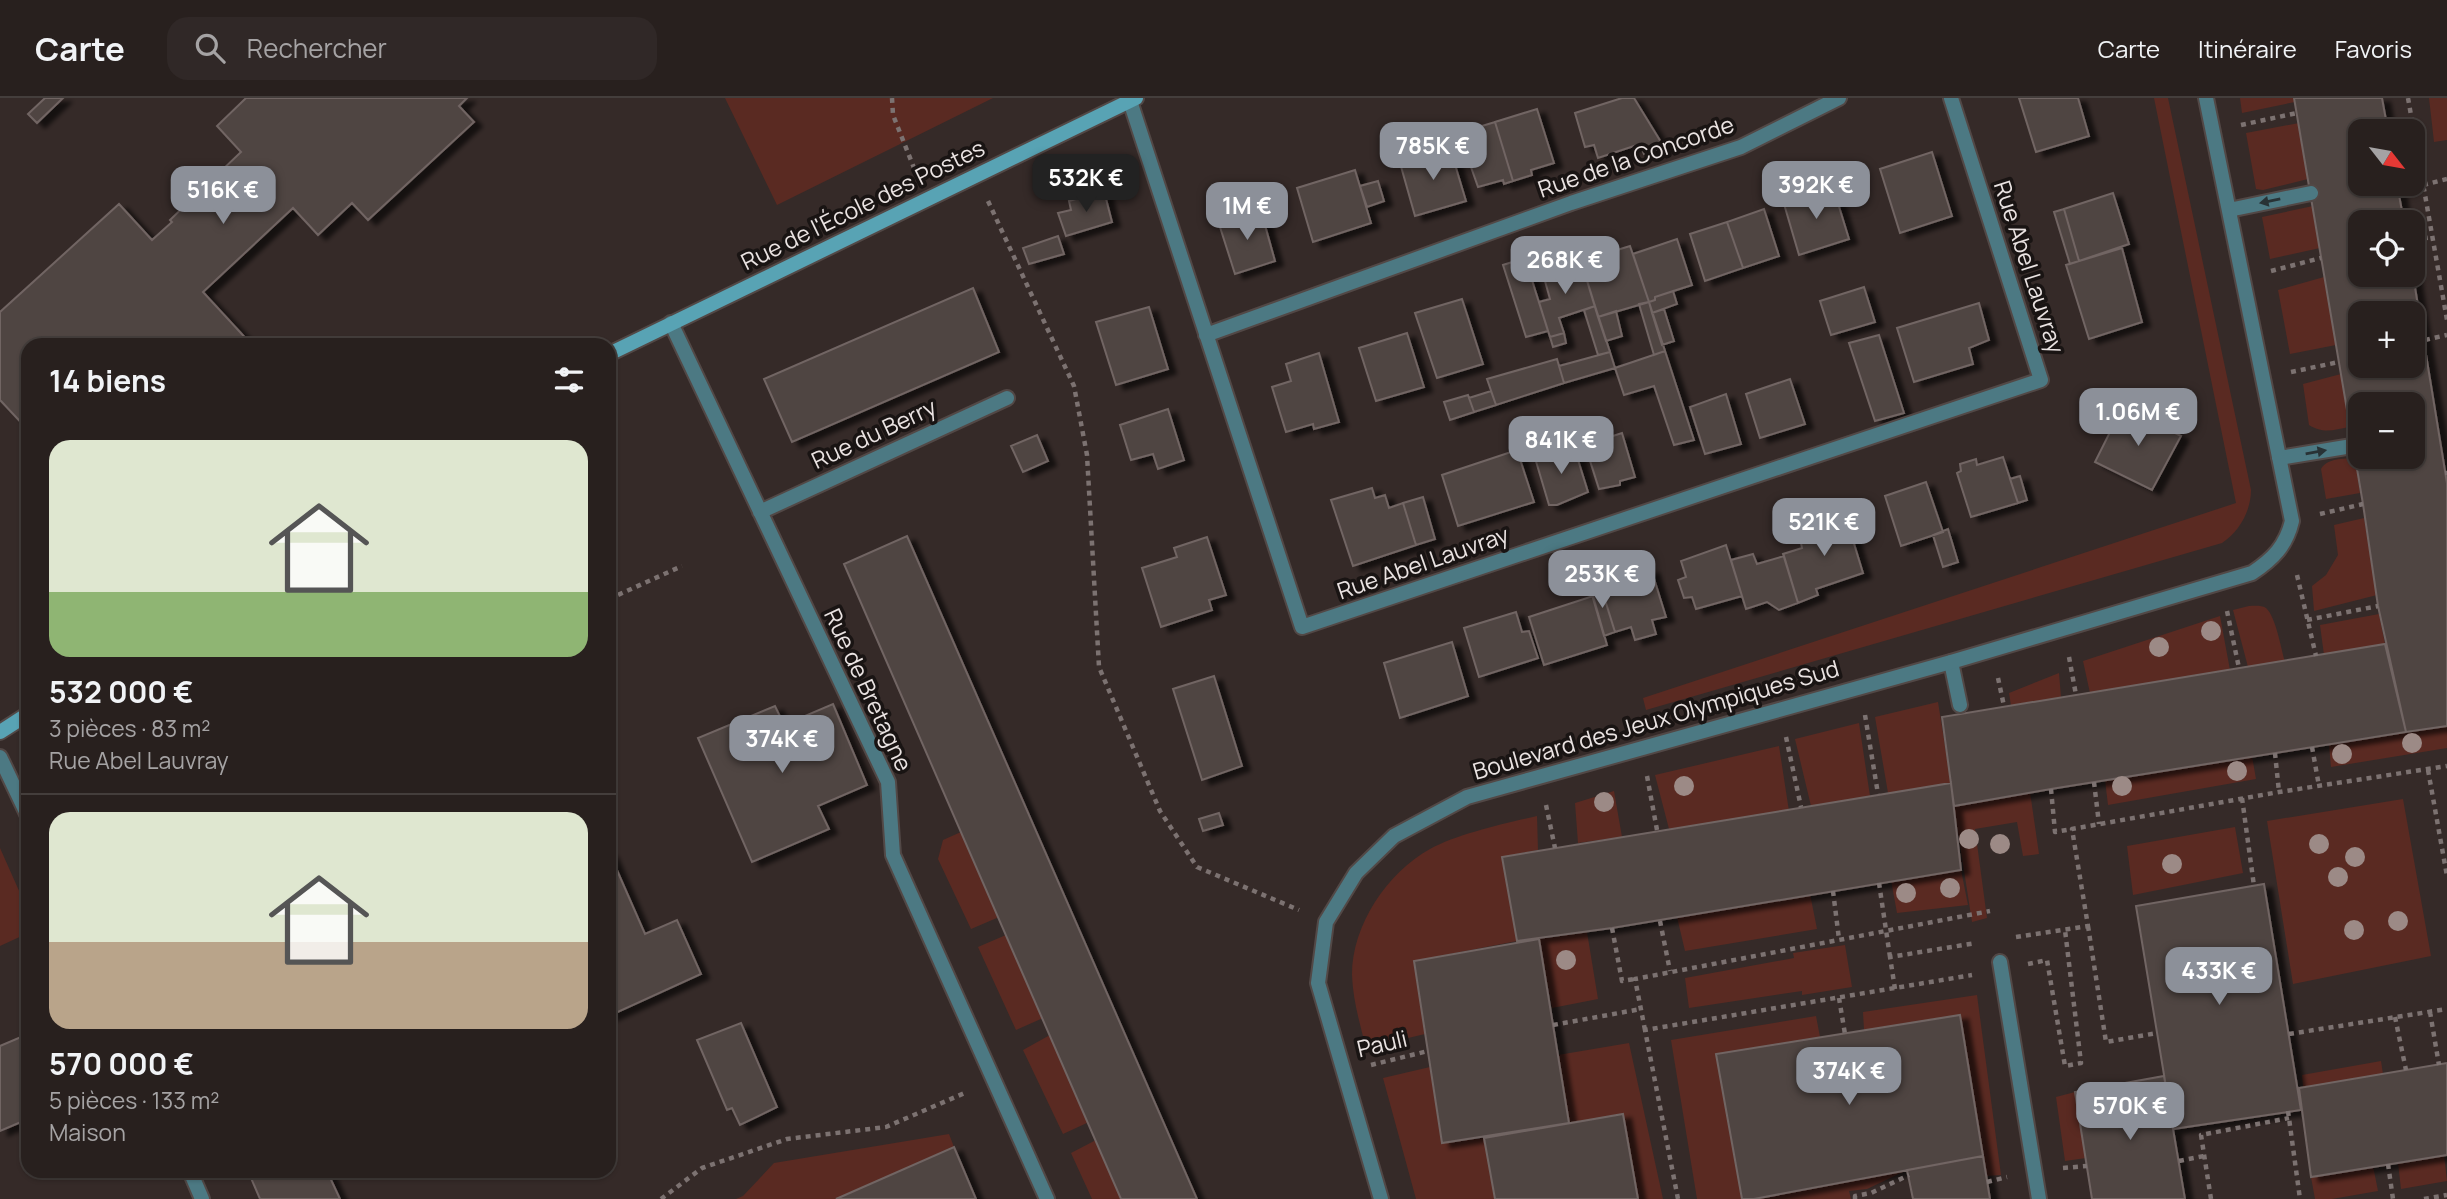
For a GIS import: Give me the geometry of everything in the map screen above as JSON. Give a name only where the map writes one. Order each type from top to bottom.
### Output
[{"type":"main road","name":"Rue de l'École des Postes","points":[[616,350],[1133,100]]},
{"type":"main road","points":[[0,732],[21,718]]},
{"type":"street","name":"Rue de la Concorde","points":[[1206,335],[1572,203],[1741,147],[1839,98]]},
{"type":"street","name":"Rue Abel Lauvray","points":[[1133,100],[1206,335],[1302,627],[2041,380],[1951,98]]},
{"type":"street","points":[[2206,98],[2292,521]]},
{"type":"street","points":[[2229,210],[2311,193]]},
{"type":"street","name":"Rue de Bretagne","points":[[671,323],[888,782],[893,855],[1046,1199]]},
{"type":"street","name":"Rue du Berry","points":[[760,512],[1007,398]]},
{"type":"street","points":[[2279,458],[2348,447]]},
{"type":"street","name":"Boulevard des Jeux Olympiques Sud","points":[[1381,1199],[1318,983],[1326,922],[1356,873],[1394,836],[1467,797],[1951,662],[2252,573],[2274,558],[2288,536],[2292,521]]},
{"type":"street","points":[[1951,662],[1960,705]]},
{"type":"street","points":[[0,757],[21,801]]},
{"type":"street","points":[[2001,966],[2039,1199]]},
{"type":"street","points":[[193,1178],[202,1199]]},
{"type":"path","points":[[892,98],[893,115],[926,198]]},
{"type":"path","points":[[2408,98],[2412,119]]},
{"type":"path","points":[[2213,131],[2297,113]]},
{"type":"path","points":[[976,175],[1074,386],[1087,455],[1098,667],[1160,811],[1197,867],[1326,922]]},
{"type":"path","points":[[2426,184],[2447,179]]},
{"type":"path","points":[[2425,196],[2447,320]]},
{"type":"path","points":[[2425,238],[2432,237]]},
{"type":"path","points":[[2243,278],[2321,258]]},
{"type":"path","points":[[2425,340],[2447,335]]},
{"type":"path","points":[[2263,379],[2339,362]]},
{"type":"path","points":[[2292,521],[2363,505]]},
{"type":"path","points":[[616,596],[682,566]]},
{"type":"path","points":[[2221,582],[2239,668]]},
{"type":"path","points":[[2316,656],[2307,620],[2378,606]]},
{"type":"path","points":[[2064,629],[2076,695]]},
{"type":"path","points":[[1861,687],[1878,794]]},
{"type":"path","points":[[1780,709],[1801,807]]},
{"type":"path","points":[[1642,747],[1657,830]]},
{"type":"path","points":[[2312,747],[2319,786]]},
{"type":"path","points":[[2275,752],[2279,792]]},
{"type":"path","points":[[2051,789],[2055,832],[2279,792],[2447,766]]},
{"type":"path","points":[[2428,770],[2447,876]]},
{"type":"path","points":[[1540,777],[1555,848]]},
{"type":"path","points":[[2094,782],[2099,824]]},
{"type":"path","points":[[2242,799],[2255,886]]},
{"type":"path","points":[[2072,829],[2106,1042],[2157,1034]]},
{"type":"path","points":[[1879,883],[1895,989]]},
{"type":"path","points":[[1833,891],[1839,939]]},
{"type":"path","points":[[1612,928],[1622,981],[1990,911]]},
{"type":"path","points":[[1660,921],[1670,972]]},
{"type":"path","points":[[2041,933],[2088,926]]},
{"type":"path","points":[[1645,1030],[1895,989],[2001,966],[2047,960],[2065,1066],[2081,1063],[2065,930]]},
{"type":"path","points":[[1890,957],[1976,943]]},
{"type":"path","points":[[1634,979],[1678,1199]]},
{"type":"path","points":[[1839,998],[1845,1034]]},
{"type":"path","points":[[1553,1025],[1641,1009]]},
{"type":"path","points":[[2289,1034],[2447,1009]]},
{"type":"path","points":[[2430,1012],[2439,1065]]},
{"type":"path","points":[[2395,1017],[2406,1070]]},
{"type":"path","name":"Pauli","points":[[1343,1071],[1428,1051]]},
{"type":"path","points":[[661,1199],[702,1168],[788,1139],[886,1127],[993,1080]]},
{"type":"path","points":[[2288,1111],[2300,1199]]},
{"type":"path","points":[[2211,1199],[2200,1135],[2289,1118]]},
{"type":"path","points":[[2179,1161],[2204,1156]]},
{"type":"path","points":[[2388,1164],[2393,1199]]},
{"type":"path","points":[[1855,1199],[1855,1196],[1871,1193],[1909,1175]]},
{"type":"path","points":[[2424,1199],[2447,1195]]},
{"type":"shaded area","points":[[725,98],[993,98],[777,205]]},
{"type":"shaded area","points":[[2154,98],[2168,98],[2251,490],[2246,513],[2234,533],[2222,543],[1646,710],[1643,698],[2236,503]]},
{"type":"shaded area","points":[[2240,98],[2294,98],[2295,102],[2242,113]]},
{"type":"shaded area","points":[[2429,98],[2447,98],[2447,140],[2434,142]]},
{"type":"shaded area","points":[[2299,123],[2308,179],[2263,190],[2256,189],[2246,133]]},
{"type":"shaded area","points":[[2313,206],[2320,248],[2270,259],[2262,217]]},
{"type":"shaded area","points":[[2324,277],[2336,345],[2290,354],[2278,290]]},
{"type":"shaded area","points":[[2341,374],[2348,427],[2324,430],[2309,425],[2303,384]]},
{"type":"shaded area","points":[[2348,458],[2348,469],[2357,469],[2360,493],[2326,499],[2321,469],[2331,461]]},
{"type":"shaded area","points":[[2364,518],[2377,595],[2314,611],[2312,586],[2326,575],[2338,555],[2334,525]]},
{"type":"shaded area","points":[[2262,606],[2270,612],[2285,662],[2248,667],[2233,610]]},
{"type":"shaded area","points":[[2379,614],[2385,644],[2324,655],[2320,625]]},
{"type":"shaded area","points":[[2220,616],[2230,670],[2090,693],[2083,661]]},
{"type":"shaded area","points":[[2059,673],[2061,697],[2011,706],[2009,693]]},
{"type":"shaded area","points":[[1938,702],[1951,783],[1888,793],[1875,717]]},
{"type":"shaded area","points":[[1859,723],[1870,796],[1811,806],[1795,739]]},
{"type":"shaded area","points":[[2447,726],[2447,748],[2331,767],[2329,745]]},
{"type":"shaded area","points":[[1779,746],[1789,811],[1669,829],[1655,775]]},
{"type":"shaded area","points":[[2252,756],[2256,779],[2108,805],[2105,780]]},
{"type":"shaded area","points":[[1614,791],[1622,837],[1578,843],[1575,803]]},
{"type":"shaded area","points":[[2030,792],[2039,854],[2023,856],[2017,822],[1975,829],[1987,918],[1972,922],[1954,806]]},
{"type":"shaded area","points":[[2403,799],[2431,956],[2293,984],[2267,821]]},
{"type":"shaded area","points":[[1537,816],[1538,850],[1502,857],[1517,941],[1414,961],[1425,1034],[1366,1048],[1354,994],[1354,956],[1365,919],[1386,886],[1414,859],[1430,849],[1454,838]]},
{"type":"shaded area","points":[[2235,827],[2243,873],[2133,895],[2127,846]]},
{"type":"shaded area","points":[[961,832],[999,917],[971,929],[938,859],[943,840]]},
{"type":"shaded area","points":[[0,848],[21,895],[21,936],[0,946]]},
{"type":"shaded area","points":[[1961,870],[1968,905],[1897,913],[1891,880]]},
{"type":"shaded area","points":[[1810,894],[1817,929],[1685,951],[1677,917]]},
{"type":"shaded area","points":[[1587,932],[1598,999],[1552,1008],[1539,939]]},
{"type":"shaded area","points":[[1006,935],[1043,1018],[1016,1030],[978,947]]},
{"type":"shaded area","points":[[1845,945],[1852,987],[1802,995],[1802,991],[1689,1008],[1685,978],[1794,958],[1793,953]]},
{"type":"shaded area","points":[[1977,995],[2001,1175],[1986,1176],[1960,1015],[1864,1030],[1863,1012]]},
{"type":"shaded area","points":[[1816,1016],[1820,1037],[1742,1199],[1697,1199],[1671,1040]]},
{"type":"shaded area","points":[[1050,1035],[1089,1122],[1063,1134],[1023,1050]]},
{"type":"shaded area","points":[[1629,1043],[1663,1199],[1638,1199],[1623,1115],[1569,1123],[1558,1055]]},
{"type":"shaded area","points":[[2381,1061],[2383,1074],[2303,1087],[2302,1075]]},
{"type":"shaded area","points":[[1430,1067],[1442,1143],[1484,1138],[1495,1199],[1416,1199],[1383,1078]]},
{"type":"shaded area","points":[[2075,1092],[2086,1158],[2065,1161],[2056,1097]]},
{"type":"shaded area","points":[[949,1134],[954,1147],[836,1199],[736,1199],[743,1196],[774,1163]]},
{"type":"shaded area","points":[[1096,1140],[1121,1199],[1092,1199],[1071,1153]]},
{"type":"shaded area","points":[[2444,1155],[2447,1181],[2401,1189],[2398,1163]]},
{"type":"shaded area","points":[[2373,1166],[2378,1191],[2332,1199],[2315,1199],[2311,1177]]},
{"type":"shaded area","points":[[1907,1170],[1867,1189],[1849,1191],[1851,1199],[1754,1199]]},
{"type":"building","points":[[45,98],[63,98],[37,123],[28,114]]},
{"type":"building","points":[[246,98],[467,98],[459,106],[474,122],[368,220],[352,203],[318,235],[293,208],[203,292],[246,338],[21,338],[21,422],[0,400],[0,312],[119,204],[152,240],[241,152],[217,126]]},
{"type":"building","points":[[1622,98],[1634,98],[1664,147],[1644,154],[1640,144],[1598,158],[1594,145],[1585,147],[1575,113]]},
{"type":"building","points":[[2019,98],[2078,98],[2089,136],[2036,152]]},
{"type":"building","points":[[2294,98],[2382,98],[2386,119],[2348,119],[2348,196],[2399,196],[2402,210],[2348,210],[2348,287],[2415,287],[2417,301],[2348,301],[2348,378],[2425,378],[2425,348],[2447,483],[2447,726],[2406,732],[2378,606],[2357,469],[2425,469],[2425,392],[2348,392],[2348,416]]},
{"type":"building","points":[[1537,109],[1554,163],[1531,170],[1532,175],[1513,181],[1495,122]]},
{"type":"building","points":[[1495,122],[1513,181],[1504,184],[1503,180],[1478,187],[1459,133]]},
{"type":"building","points":[[1450,148],[1466,201],[1415,216],[1400,163]]},
{"type":"building","points":[[1932,152],[1952,216],[1900,233],[1880,169]]},
{"type":"building","points":[[1355,170],[1371,223],[1313,242],[1297,188]]},
{"type":"building","points":[[1378,181],[1384,201],[1367,207],[1360,186]]},
{"type":"building","points":[[1833,187],[1849,239],[1799,255],[1784,204]]},
{"type":"building","points":[[1104,191],[1112,222],[1066,236],[1058,213],[1071,210],[1069,201]]},
{"type":"building","points":[[2113,193],[2129,244],[2079,261],[2064,209]]},
{"type":"building","points":[[1764,209],[1779,256],[1743,268],[1727,222]]},
{"type":"building","points":[[2064,209],[2079,261],[2070,264],[2054,212]]},
{"type":"building","points":[[1261,211],[1275,261],[1235,274],[1219,224]]},
{"type":"building","points":[[1727,222],[1743,268],[1705,281],[1690,234]]},
{"type":"building","points":[[1058,236],[1064,254],[1029,264],[1023,248]]},
{"type":"building","points":[[1677,239],[1692,285],[1655,297],[1655,300],[1649,302],[1633,254]]},
{"type":"building","points":[[1630,246],[1649,302],[1598,317],[1581,261]]},
{"type":"building","points":[[2122,248],[2142,322],[2089,339],[2066,265]]},
{"type":"building","points":[[1525,258],[1548,331],[1526,337],[1503,265]]},
{"type":"building","points":[[1581,261],[1595,306],[1559,318],[1564,333],[1550,337],[1539,302],[1550,299],[1543,274]]},
{"type":"building","points":[[1864,287],[1875,322],[1831,335],[1820,301]]},
{"type":"building","points":[[973,288],[999,352],[792,442],[764,379]]},
{"type":"building","points":[[1673,291],[1677,304],[1652,313],[1649,302]]},
{"type":"building","points":[[1462,299],[1483,364],[1437,378],[1415,313]]},
{"type":"building","points":[[1649,302],[1665,351],[1654,355],[1639,304]]},
{"type":"building","points":[[1979,303],[1989,340],[1969,348],[1973,364],[1914,382],[1897,328]]},
{"type":"building","points":[[1595,306],[1610,352],[1598,355],[1584,310]]},
{"type":"building","points":[[1149,307],[1168,369],[1116,385],[1096,322]]},
{"type":"building","points":[[1664,309],[1674,341],[1662,345],[1652,313]]},
{"type":"building","points":[[1616,311],[1622,336],[1606,341],[1598,317]]},
{"type":"building","points":[[1407,333],[1424,387],[1376,401],[1359,348]]},
{"type":"building","points":[[1564,333],[1566,343],[1553,347],[1550,337]]},
{"type":"building","points":[[1879,335],[1904,413],[1875,421],[1849,343]]},
{"type":"building","points":[[1665,351],[1694,440],[1674,445],[1654,386],[1624,395],[1615,368]]},
{"type":"building","points":[[1610,352],[1615,368],[1564,383],[1559,366]]},
{"type":"building","points":[[1319,353],[1339,422],[1314,429],[1313,424],[1286,432],[1272,387],[1291,381],[1286,364]]},
{"type":"building","points":[[1557,359],[1564,383],[1496,405],[1487,379]]},
{"type":"building","points":[[1790,379],[1805,424],[1760,438],[1746,394]]},
{"type":"building","points":[[1491,391],[1496,405],[1474,412],[1469,398]]},
{"type":"building","points":[[1726,394],[1741,444],[1705,454],[1690,407]]},
{"type":"building","points":[[1468,395],[1474,412],[1450,420],[1444,402]]},
{"type":"building","points":[[2123,406],[2181,436],[2152,490],[2095,462]]},
{"type":"building","points":[[1168,409],[1184,460],[1158,469],[1153,454],[1131,460],[1120,425]]},
{"type":"building","points":[[1622,433],[1635,477],[1620,481],[1620,485],[1599,489],[1585,445]]},
{"type":"building","points":[[1037,435],[1048,461],[1023,472],[1011,446]]},
{"type":"building","points":[[1574,447],[1588,492],[1557,505],[1549,505],[1535,458]]},
{"type":"building","points":[[1517,450],[1534,502],[1458,526],[1442,475]]},
{"type":"building","points":[[2003,457],[2018,503],[1971,517],[1957,473],[1961,471],[1960,464],[1976,459],[1977,465]]},
{"type":"building","points":[[2020,476],[2027,500],[2018,503],[2010,479]]},
{"type":"building","points":[[1926,482],[1943,532],[1901,546],[1885,496]]},
{"type":"building","points":[[1372,488],[1375,498],[1385,495],[1389,508],[1403,503],[1416,545],[1353,566],[1331,500]]},
{"type":"building","points":[[1423,497],[1435,539],[1416,545],[1403,503]]},
{"type":"building","points":[[1844,511],[1863,573],[1816,589],[1818,595],[1798,603],[1783,554],[1802,548],[1801,543],[1820,535],[1816,520]]},
{"type":"building","points":[[1816,520],[1820,535],[1801,543],[1796,528]]},
{"type":"building","points":[[1948,529],[1958,562],[1943,567],[1933,535]]},
{"type":"building","points":[[907,536],[1197,1199],[1121,1199],[844,564]]},
{"type":"building","points":[[1207,537],[1226,595],[1209,600],[1212,610],[1161,627],[1142,568],[1177,557],[1174,548]]},
{"type":"building","points":[[1726,545],[1742,596],[1696,609],[1692,597],[1684,598],[1678,580],[1686,577],[1681,561]]},
{"type":"building","points":[[1753,554],[1757,564],[1784,556],[1798,603],[1779,610],[1767,602],[1746,609],[1731,560]]},
{"type":"building","points":[[1651,569],[1666,617],[1652,620],[1656,634],[1635,640],[1631,627],[1615,632],[1600,584]]},
{"type":"building","points":[[1600,584],[1615,632],[1604,636],[1590,588]]},
{"type":"building","points":[[1593,596],[1607,645],[1544,665],[1529,617]]},
{"type":"building","points":[[1516,612],[1522,632],[1529,631],[1538,658],[1479,677],[1464,628]]},
{"type":"building","points":[[1452,642],[1468,696],[1400,718],[1384,663]]},
{"type":"building","points":[[2385,644],[2406,732],[1954,806],[1942,717]]},
{"type":"building","points":[[1214,676],[1242,766],[1202,780],[1173,689]]},
{"type":"building","points":[[833,704],[867,785],[818,806],[829,829],[752,862],[698,738],[775,706],[784,725]]},
{"type":"building","points":[[1951,783],[1961,870],[1612,928],[1517,941],[1502,857]]},
{"type":"building","points":[[1219,813],[1223,825],[1203,831],[1199,819]]},
{"type":"building","points":[[616,868],[645,934],[677,920],[701,974],[616,1013]]},
{"type":"building","points":[[2264,884],[2301,1110],[2173,1129],[2136,906]]},
{"type":"building","points":[[1539,939],[1569,1123],[1442,1143],[1414,961]]},
{"type":"building","points":[[1960,1015],[1983,1156],[1754,1199],[1742,1199],[1716,1054]]},
{"type":"building","points":[[741,1023],[777,1107],[740,1125],[732,1108],[727,1110],[697,1040]]},
{"type":"building","points":[[21,1037],[21,1122],[0,1131],[0,1046]]},
{"type":"building","points":[[2447,1063],[2447,1155],[2311,1177],[2299,1088]]},
{"type":"building","points":[[2164,1076],[2185,1199],[2092,1199],[2075,1092]]},
{"type":"building","points":[[1623,1114],[1638,1199],[1495,1199],[1484,1138]]},
{"type":"building","points":[[954,1147],[976,1199],[836,1199]]},
{"type":"building","points":[[1983,1156],[1990,1199],[1913,1199],[1907,1170]]},
{"type":"building","points":[[251,1178],[330,1178],[340,1199],[260,1199]]}]
